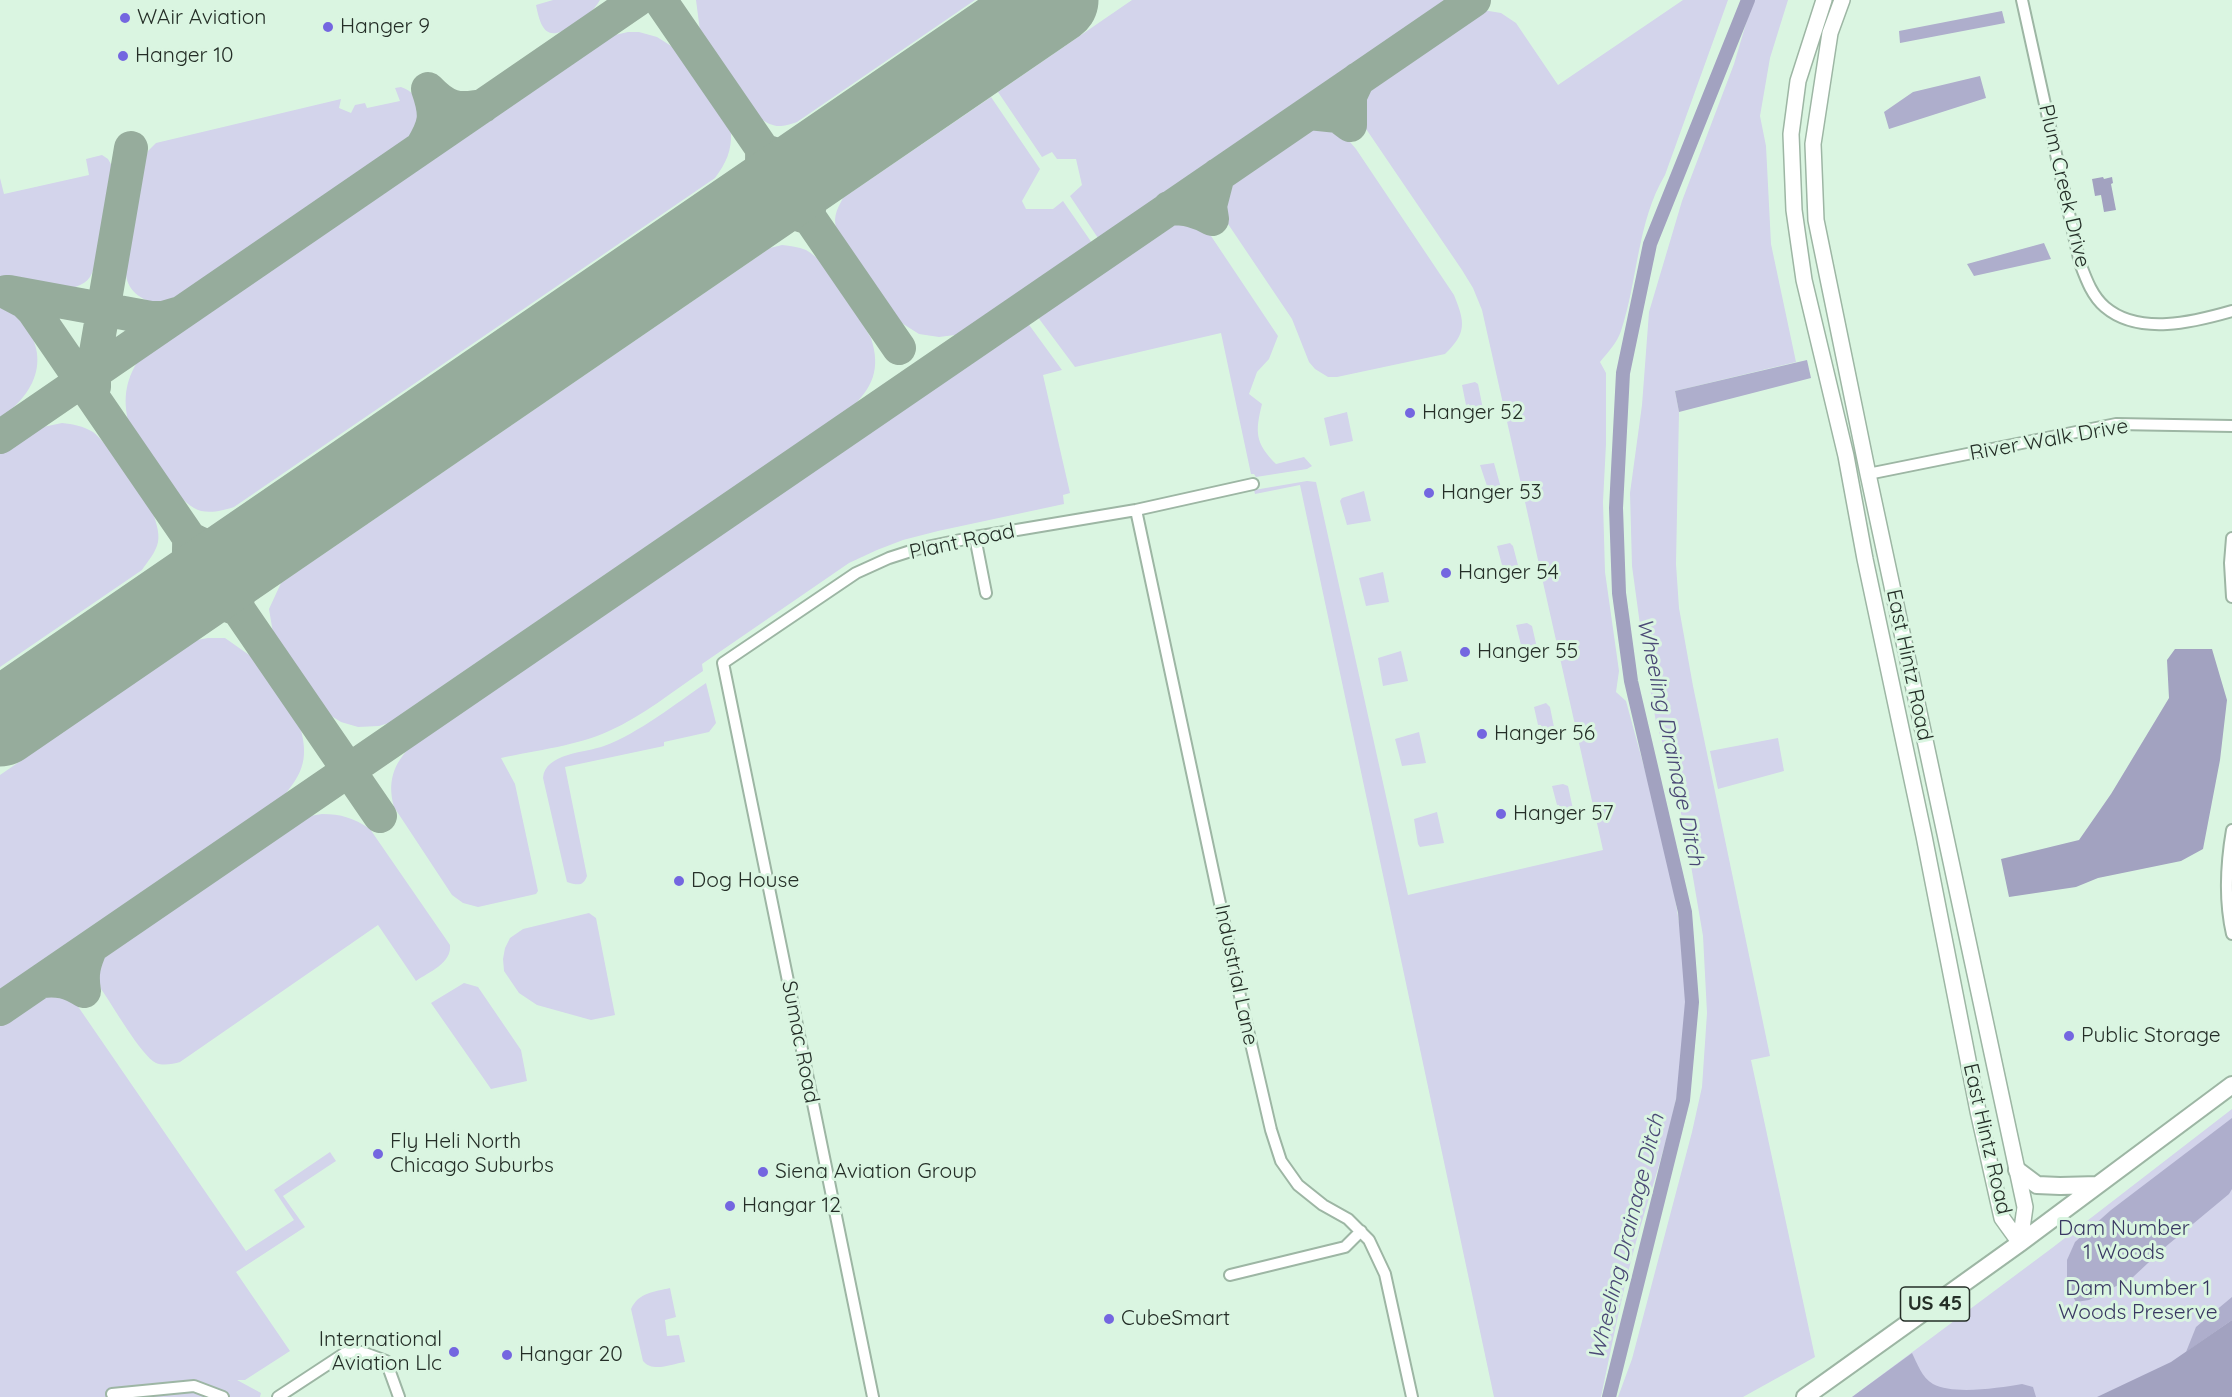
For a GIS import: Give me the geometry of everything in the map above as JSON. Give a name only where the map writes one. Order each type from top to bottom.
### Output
[{"type":"main road","name":"East Hintz Road","points":[[1824,0],[1798,81],[1791,134],[1794,210],[1804,280],[1846,456],[1864,559],[1924,836],[1978,1111],[2002,1218],[2020,1243]]},
{"type":"main road","name":"East Hintz Road","points":[[1842,0],[1830,33],[1813,144],[1816,220],[2025,1207],[2020,1243]]},
{"type":"main road","name":"US 45","points":[[1805,1397],[2020,1243],[2232,1085]]},
{"type":"main road","points":[[2017,1170],[2037,1185],[2098,1185]]},
{"type":"street","name":"Plum Creek Drive","points":[[2022,0],[2080,263],[2089,288],[2105,308],[2128,320],[2162,324],[2204,319],[2232,311]]},
{"type":"street","name":"River Walk Drive","points":[[1868,474],[2116,424],[2232,426]]},
{"type":"street","name":"Plant Road","points":[[730,687],[723,663],[856,573],[889,558],[917,549],[975,537],[1136,510],[1253,484]]},
{"type":"street","name":"Industrial Lane","points":[[1136,510],[1271,1130],[1281,1161],[1298,1185],[1323,1205],[1348,1219],[1370,1240],[1386,1274],[1412,1397]]},
{"type":"street","points":[[975,537],[986,593]]},
{"type":"street","points":[[2232,538],[2230,563],[2232,597]]},
{"type":"street","name":"Sumac Road","points":[[730,687],[851,1297],[873,1397]]},
{"type":"street","points":[[2232,830],[2227,861],[2226,908],[2232,934]]},
{"type":"street","points":[[1230,1275],[1345,1247],[1360,1231]]},
{"type":"street","points":[[278,1397],[345,1353],[362,1352],[386,1361],[399,1397]]},
{"type":"street","points":[[112,1394],[194,1386],[223,1397]]},
{"type":"green space","points":[[553,0],[600,0],[576,23],[563,31],[551,33],[543,27],[536,5]]},
{"type":"green space","points":[[696,0],[975,0],[797,122],[781,126],[773,125],[758,117],[700,31]]},
{"type":"green space","points":[[1132,0],[1447,0],[1098,238],[1070,196],[1082,185],[1076,159],[1057,159],[1052,152],[1042,157],[998,92]]},
{"type":"green space","points":[[1683,0],[1728,0],[1665,175],[1649,212],[1621,331],[1600,362],[1606,373],[1603,502],[1605,572],[1619,671],[1616,692],[1626,701],[1658,818],[1675,897],[1685,977],[1686,1017],[1681,1074],[1668,1131],[1631,1261],[1601,1397],[1494,1397],[1300,485],[1255,494],[1254,490],[1307,481],[1316,482],[1408,895],[1603,850],[1482,310],[1462,270],[1362,123],[1362,108],[1364,99],[1372,86],[1483,10],[1501,13],[1516,23],[1558,85]]},
{"type":"green space","points":[[1753,0],[1788,0],[1770,58],[1760,116],[1766,146],[1771,244],[1796,362],[1675,391],[1679,412],[1676,564],[1679,608],[1693,686],[1770,1056],[1751,1060],[1815,1357],[1743,1397],[1618,1397],[1632,1359],[1692,1132],[1702,1087],[1707,1013],[1703,936],[1688,848],[1675,783],[1656,722],[1644,654],[1632,566],[1630,493],[1642,405],[1649,312],[1682,201],[1734,64]]},
{"type":"green space","points":[[2002,11],[2005,23],[1900,43],[1899,31]]},
{"type":"green space","points":[[628,32],[639,32],[657,37],[676,49],[731,131],[727,156],[715,178],[234,507],[208,512],[198,510],[185,501],[167,481],[129,424],[126,405],[127,388],[132,371],[142,355],[601,41]]},
{"type":"green space","points":[[1980,76],[1986,98],[1889,129],[1884,112],[1913,92]]},
{"type":"green space","points":[[401,87],[409,91],[418,102],[419,116],[409,137],[177,296],[157,304],[143,299],[133,291],[127,280],[126,266],[144,160],[148,151],[156,143],[341,99],[339,108],[351,113],[355,105],[365,103],[367,108],[400,101],[395,88]]},
{"type":"green space","points":[[991,97],[1040,169],[1022,201],[1026,209],[1053,209],[1063,201],[1092,243],[972,326],[955,335],[939,337],[919,334],[900,322],[838,233],[835,223],[837,211],[843,198]]},
{"type":"green space","points":[[1327,126],[1344,135],[1356,149],[1454,295],[1462,327],[1457,340],[1445,354],[1328,377],[1309,362],[1292,319],[1226,221],[1222,209],[1223,199],[1235,180],[1308,130]]},
{"type":"green space","points":[[102,155],[112,166],[95,264],[90,277],[82,284],[61,289],[34,287],[0,280],[0,178],[4,194],[89,175],[86,159]]},
{"type":"green space","points":[[1182,219],[1191,219],[1207,230],[1278,336],[1269,359],[1257,372],[1249,394],[1262,404],[1258,430],[1260,443],[1269,457],[1276,464],[1304,457],[1312,466],[1307,469],[1256,477],[1251,474],[1221,333],[1075,367],[1037,316]]},
{"type":"green space","points":[[2044,243],[2051,259],[1974,276],[1967,264]]},
{"type":"green space","points":[[782,245],[806,250],[815,256],[842,290],[871,338],[875,369],[869,386],[857,402],[849,410],[395,721],[379,726],[358,727],[341,722],[325,712],[274,639],[269,609],[281,583],[770,248]]},
{"type":"green space","points":[[0,302],[16,315],[28,330],[35,345],[38,360],[35,375],[28,390],[16,405],[0,418]]},
{"type":"green space","points":[[1027,322],[1062,370],[1043,375],[1070,493],[1063,495],[1064,504],[938,531],[903,540],[877,550],[849,563],[702,664],[703,671],[622,725],[583,740],[501,758],[515,784],[538,891],[536,894],[478,907],[463,903],[452,895],[394,807],[391,787],[394,770],[403,755],[416,741]]},
{"type":"green space","points":[[1807,360],[1811,378],[1679,412],[1675,391]]},
{"type":"green space","points":[[1475,382],[1478,384],[1483,409],[1481,412],[1472,414],[1469,404],[1466,405],[1462,385]]},
{"type":"green space","points":[[1347,412],[1353,441],[1330,446],[1324,418]]},
{"type":"green space","points":[[62,423],[93,432],[115,457],[152,510],[158,530],[158,542],[154,553],[142,570],[0,667],[0,454],[38,428]]},
{"type":"green space","points":[[1494,463],[1501,488],[1499,493],[1490,495],[1480,465]]},
{"type":"green space","points":[[1364,491],[1371,521],[1347,525],[1340,501],[1342,498]]},
{"type":"green space","points":[[1510,543],[1513,546],[1519,569],[1508,574],[1505,565],[1502,565],[1497,546]]},
{"type":"green space","points":[[1383,572],[1389,602],[1366,606],[1359,578]]},
{"type":"green space","points":[[1527,623],[1532,626],[1537,648],[1535,652],[1525,655],[1516,625]]},
{"type":"green space","points":[[225,638],[252,657],[301,730],[303,759],[294,783],[281,799],[0,991],[0,775],[197,640]]},
{"type":"green space","points":[[1401,651],[1408,681],[1383,686],[1378,658]]},
{"type":"green space","points":[[706,683],[716,723],[709,732],[664,742],[664,746],[565,767],[587,876],[584,882],[579,884],[567,882],[543,778],[545,770],[551,763],[567,755],[604,746],[630,734]]},
{"type":"green space","points":[[1546,703],[1550,707],[1555,732],[1544,736],[1541,725],[1538,725],[1534,707]]},
{"type":"green space","points":[[1419,732],[1426,763],[1402,766],[1395,739]]},
{"type":"green space","points":[[1778,738],[1784,771],[1718,789],[1710,751]]},
{"type":"green space","points":[[1563,784],[1568,786],[1573,809],[1569,814],[1562,816],[1552,786]]},
{"type":"green space","points":[[1437,812],[1444,843],[1420,847],[1414,819]]},
{"type":"green space","points":[[322,814],[347,817],[370,829],[450,945],[450,951],[444,962],[416,981],[378,925],[180,1062],[165,1065],[156,1063],[143,1051],[101,989],[99,970],[104,957],[293,825],[310,816]]},
{"type":"green space","points":[[589,913],[596,918],[615,1015],[591,1020],[537,1005],[519,993],[504,971],[503,959],[510,938],[523,929]]},
{"type":"green space","points":[[464,983],[478,987],[521,1050],[527,1081],[491,1089],[431,1003]]},
{"type":"green space","points":[[52,995],[63,997],[77,1005],[246,1251],[294,1220],[274,1190],[330,1152],[336,1161],[283,1196],[305,1227],[236,1272],[290,1351],[245,1380],[237,1380],[261,1393],[260,1397],[0,1397],[0,1026],[40,998]]},
{"type":"green space","name":"Dam Number 1 Woods Preserve","points":[[2232,1109],[2232,1397],[1852,1397],[2052,1248]]},
{"type":"green space","name":"Dam Number 1 Woods","points":[[2232,1118],[2232,1189],[2229,1194],[2132,1278],[2089,1300],[2076,1302],[2067,1286],[2067,1260],[2075,1242],[2111,1210]]},
{"type":"green space","points":[[670,1288],[676,1317],[665,1320],[667,1336],[679,1335],[685,1362],[662,1367],[647,1365],[643,1361],[631,1309],[634,1303],[643,1296]]},
{"type":"green space","name":"Dam Number 1 Woods","points":[[2232,1297],[2232,1320],[2186,1352],[2196,1327]]},
{"type":"green space","points":[[1912,1353],[1920,1370],[1933,1384],[1952,1389],[1976,1390],[2022,1384],[2033,1387],[2036,1397],[1852,1397]]},
{"type":"shaded area","points":[[2103,177],[2104,179],[2112,177],[2113,183],[2111,184],[2116,210],[2104,212],[2101,195],[2095,196],[2092,179]]},
{"type":"shaded area","points":[[2175,649],[2212,649],[2227,700],[2220,760],[2203,849],[2181,861],[2098,878],[2076,887],[2009,897],[2001,859],[2079,840],[2111,794],[2169,698],[2167,660]]},
{"type":"shaded area","points":[[2232,1320],[2232,1397],[2097,1397],[2171,1362]]},
{"type":"waterway","name":"Wheeling Drainage Ditch","points":[[1609,1397],[1683,1100],[1692,1002],[1685,912],[1631,681],[1619,593],[1616,508],[1623,373],[1650,244],[1748,0]]},
{"type":"taxiway","points":[[0,437],[637,0]]},
{"type":"taxiway","points":[[660,0],[899,348]]},
{"type":"taxiway","points":[[0,1009],[1474,0]]},
{"type":"taxiway","points":[[1309,113],[1338,116],[1350,125],[1350,96],[1358,79]]},
{"type":"taxiway","points":[[422,147],[434,119],[428,89],[446,104],[452,106],[459,108],[483,106]]},
{"type":"taxiway","points":[[94,387],[94,364],[131,148]]},
{"type":"taxiway","points":[[762,150],[791,158],[835,151],[813,182],[809,218],[776,210],[742,215],[759,184],[762,150]]},
{"type":"taxiway","points":[[1169,208],[1192,210],[1212,219],[1210,206],[1218,175]]},
{"type":"taxiway","points":[[6,292],[25,302],[33,310],[380,816]]},
{"type":"taxiway","points":[[9,292],[151,318],[163,318],[180,313]]},
{"type":"taxiway","points":[[189,538],[208,547],[225,550],[242,549],[263,543],[250,559],[240,580],[237,609],[210,600],[195,600],[168,608],[186,575],[189,538]]},
{"type":"taxiway","points":[[42,981],[64,982],[84,991],[84,968],[91,947]]},
{"type":"runway","points":[[0,723],[1055,0]]},
{"type":"place","name":"WAir Aviation","points":[[125,18]]},
{"type":"place","name":"Hanger 9","points":[[328,27]]},
{"type":"place","name":"Hanger 10","points":[[123,56]]},
{"type":"place","name":"Hanger 52","points":[[1410,413]]},
{"type":"place","name":"Hanger 53","points":[[1429,493]]},
{"type":"place","name":"Hanger 54","points":[[1446,573]]},
{"type":"place","name":"Hanger 55","points":[[1465,652]]},
{"type":"place","name":"Hanger 56","points":[[1482,734]]},
{"type":"place","name":"Hanger 57","points":[[1501,814]]},
{"type":"place","name":"Dog House","points":[[679,881]]},
{"type":"place","name":"Public Storage","points":[[2069,1036]]},
{"type":"place","name":"Fly Heli North Chicago Suburbs","points":[[378,1154]]},
{"type":"place","name":"Siena Aviation Group","points":[[763,1172]]},
{"type":"place","name":"Hangar 12","points":[[730,1206]]},
{"type":"place","name":"CubeSmart","points":[[1109,1319]]},
{"type":"place","name":"International Aviation Llc","points":[[454,1352]]},
{"type":"place","name":"Hangar 20","points":[[507,1355]]}]
